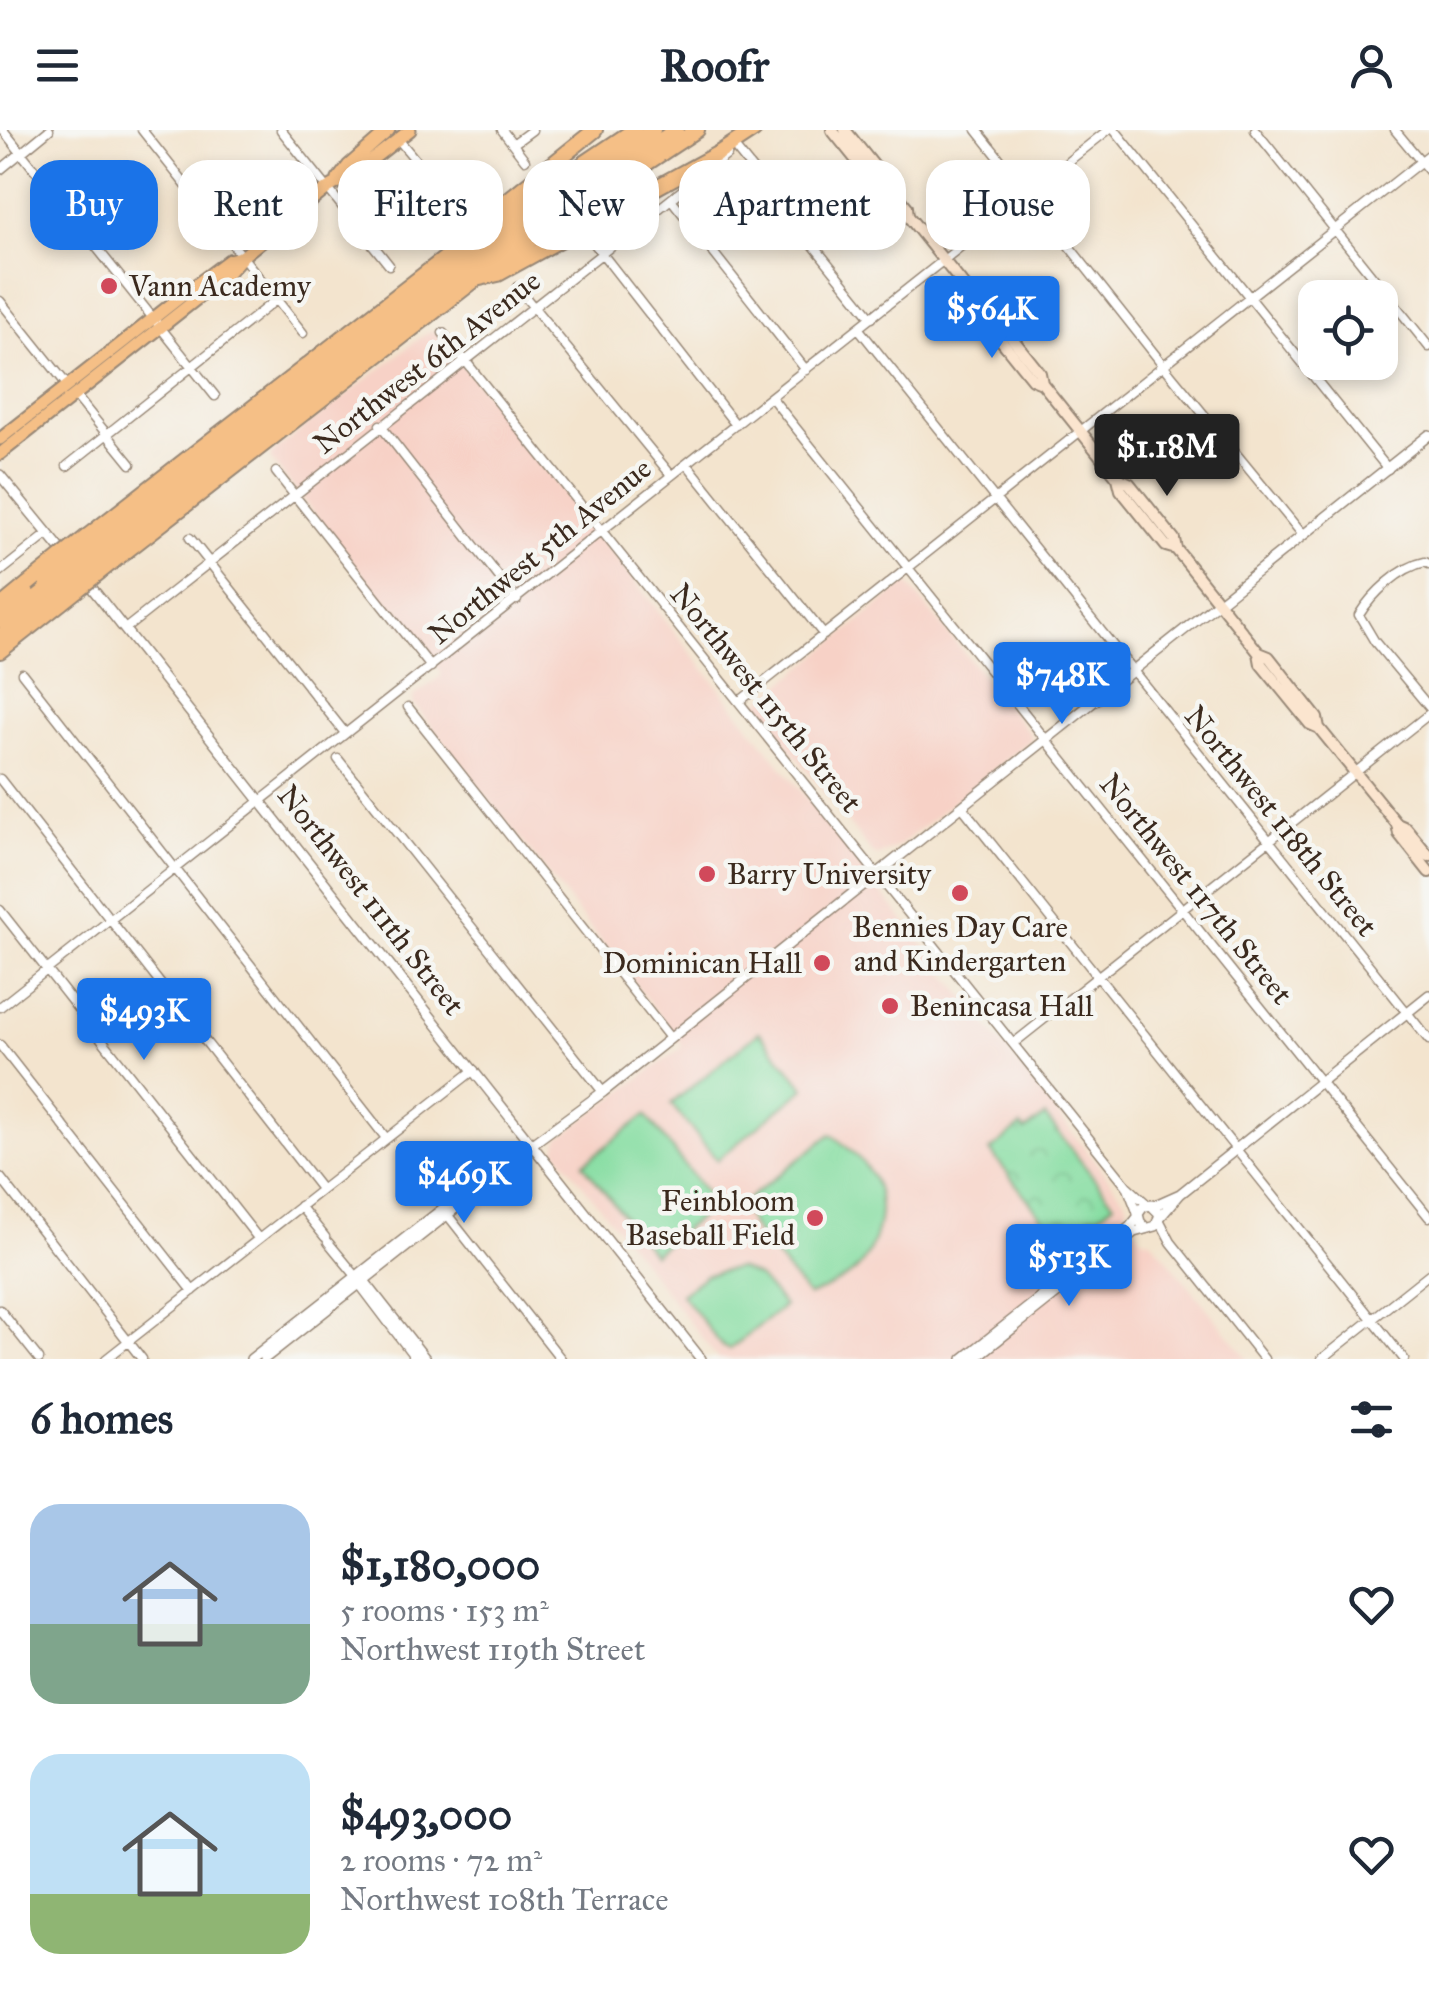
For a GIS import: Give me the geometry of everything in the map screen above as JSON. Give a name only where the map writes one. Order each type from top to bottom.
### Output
[{"type":"highway","points":[[0,650],[100,549],[370,315],[595,130]]},
{"type":"highway","points":[[370,315],[529,198],[634,130]]},
{"type":"highway","points":[[0,636],[54,593],[100,549],[458,260],[653,130]]},
{"type":"highway","points":[[100,549],[467,270],[676,130]]},
{"type":"highway","points":[[0,607],[28,584],[100,549],[475,280],[697,130]]},
{"type":"highway","points":[[475,280],[498,274],[755,130]]},
{"type":"highway","points":[[0,620],[54,593]]},
{"type":"main road","points":[[0,440],[157,323],[229,260],[243,256],[332,185],[348,166],[394,135],[410,130]]},
{"type":"main road","points":[[832,130],[899,213],[908,216]]},
{"type":"main road","points":[[845,130],[1032,379],[1042,383],[1118,478],[1129,484],[1219,604],[1259,653],[1269,657],[1397,824],[1406,828],[1429,856]]},
{"type":"main road","points":[[0,454],[99,368],[108,354],[157,323]]},
{"type":"main road","points":[[1397,824],[1398,834],[1429,872]]},
{"type":"street","points":[[3,130],[215,396]]},
{"type":"street","points":[[0,170],[50,130]]},
{"type":"street","points":[[142,130],[303,333]]},
{"type":"street","points":[[281,130],[332,185],[389,265]]},
{"type":"street","points":[[502,130],[526,160]]},
{"type":"street","points":[[513,144],[532,130]]},
{"type":"street","name":"Northwest 6th Avenue","points":[[125,628],[755,130]]},
{"type":"street","points":[[977,130],[1002,160]]},
{"type":"street","points":[[1112,130],[1388,469]]},
{"type":"street","name":"Northwest 5th Avenue","points":[[1074,160],[1112,130]]},
{"type":"street","points":[[1255,130],[1429,347]]},
{"type":"street","points":[[1395,130],[1425,158],[1429,172]]},
{"type":"street","points":[[394,135],[415,160]]},
{"type":"street","points":[[735,148],[872,318]]},
{"type":"street","points":[[740,702],[1425,158]]},
{"type":"street","points":[[671,199],[806,370]]},
{"type":"street","points":[[600,250],[736,425]]},
{"type":"street","name":"Northwest 5th Avenue","points":[[0,1007],[956,250]]},
{"type":"street","points":[[1074,250],[1303,535]]},
{"type":"street","points":[[517,287],[671,475]]},
{"type":"street","points":[[67,466],[277,299]]},
{"type":"street","points":[[0,301],[131,464]]},
{"type":"street","name":"Northwest 118th Street","points":[[859,329],[1429,1040]]},
{"type":"street","name":"Northwest 115th Street","points":[[444,333],[1126,1186]]},
{"type":"street","name":"Northwest 117th Street","points":[[771,398],[1429,1216]]},
{"type":"street","points":[[380,425],[517,600]]},
{"type":"street","points":[[264,1359],[524,1145],[532,1144],[602,1092],[1429,436]]},
{"type":"street","points":[[687,464],[824,635]]},
{"type":"street","points":[[276,472],[431,667]]},
{"type":"street","name":"Northwest 111th Street","points":[[0,475],[701,1359]]},
{"type":"street","points":[[0,572],[48,534]]},
{"type":"street","points":[[190,538],[345,733]]},
{"type":"street","points":[[1014,1043],[1429,711],[1374,642],[1359,615],[1368,601],[1413,564],[1427,563]]},
{"type":"street","points":[[22,673],[386,1138]]},
{"type":"street","points":[[408,706],[670,1038]]},
{"type":"street","points":[[338,759],[602,1092]]},
{"type":"street","points":[[0,779],[321,1189]]},
{"type":"street","points":[[963,808],[1404,1359]]},
{"type":"street","points":[[0,910],[258,1238]]},
{"type":"street","points":[[963,1359],[1134,1232],[1148,1228],[1180,1194],[1429,995]]},
{"type":"street","points":[[0,1045],[192,1291]]},
{"type":"street","points":[[106,1359],[474,1070]]},
{"type":"street","points":[[0,1178],[142,1359]]},
{"type":"street","points":[[1126,1186],[1151,1206],[1171,1242],[1264,1359]]},
{"type":"street","points":[[1126,1186],[1148,1228],[1171,1242]]},
{"type":"street","points":[[974,1359],[1130,1227],[1138,1215],[1180,1194]]},
{"type":"street","points":[[300,1206],[408,1342],[426,1359]]},
{"type":"street","points":[[444,1212],[561,1359]]},
{"type":"street","points":[[1322,1359],[1429,1274]]},
{"type":"street","points":[[0,1310],[39,1359]]},
{"type":"street","points":[[408,1342],[416,1359]]},
{"type":"street","points":[[251,1359],[275,1352]]},
{"type":"shaded area","name":"Barry University","points":[[429,331],[436,331],[1127,1202],[1126,1217],[1142,1238],[1151,1239],[1248,1359],[718,1359],[556,1150],[559,1138],[682,1044],[413,703],[413,697],[441,676],[441,671],[270,459],[272,453]]},
{"type":"shaded area","points":[[907,583],[1031,740],[899,846],[878,856],[756,705]]},
{"type":"green space","points":[[759,1032],[805,1088],[717,1160],[671,1104]]},
{"type":"green space","points":[[646,1115],[715,1205],[653,1254],[583,1164]]},
{"type":"green space","points":[[1045,1116],[1114,1203],[1060,1240],[990,1151],[1021,1126],[1025,1131]]},
{"type":"green space","name":"Feinbloom Baseball Field","points":[[831,1134],[873,1178],[880,1215],[869,1252],[857,1269],[808,1296],[754,1229],[743,1209],[744,1202]]},
{"type":"green space","points":[[738,1268],[758,1277],[784,1306],[730,1349],[723,1347],[681,1294],[706,1275]]},
{"type":"place","name":"Vann Academy","points":[[109,286]]},
{"type":"place","name":"Barry University","points":[[707,874]]},
{"type":"place","name":"Bennies Day Care and Kindergarten","points":[[960,893]]},
{"type":"place","name":"Dominican Hall","points":[[822,963]]},
{"type":"place","name":"Benincasa Hall","points":[[890,1006]]},
{"type":"place","name":"Feinbloom Baseball Field","points":[[815,1218]]}]
